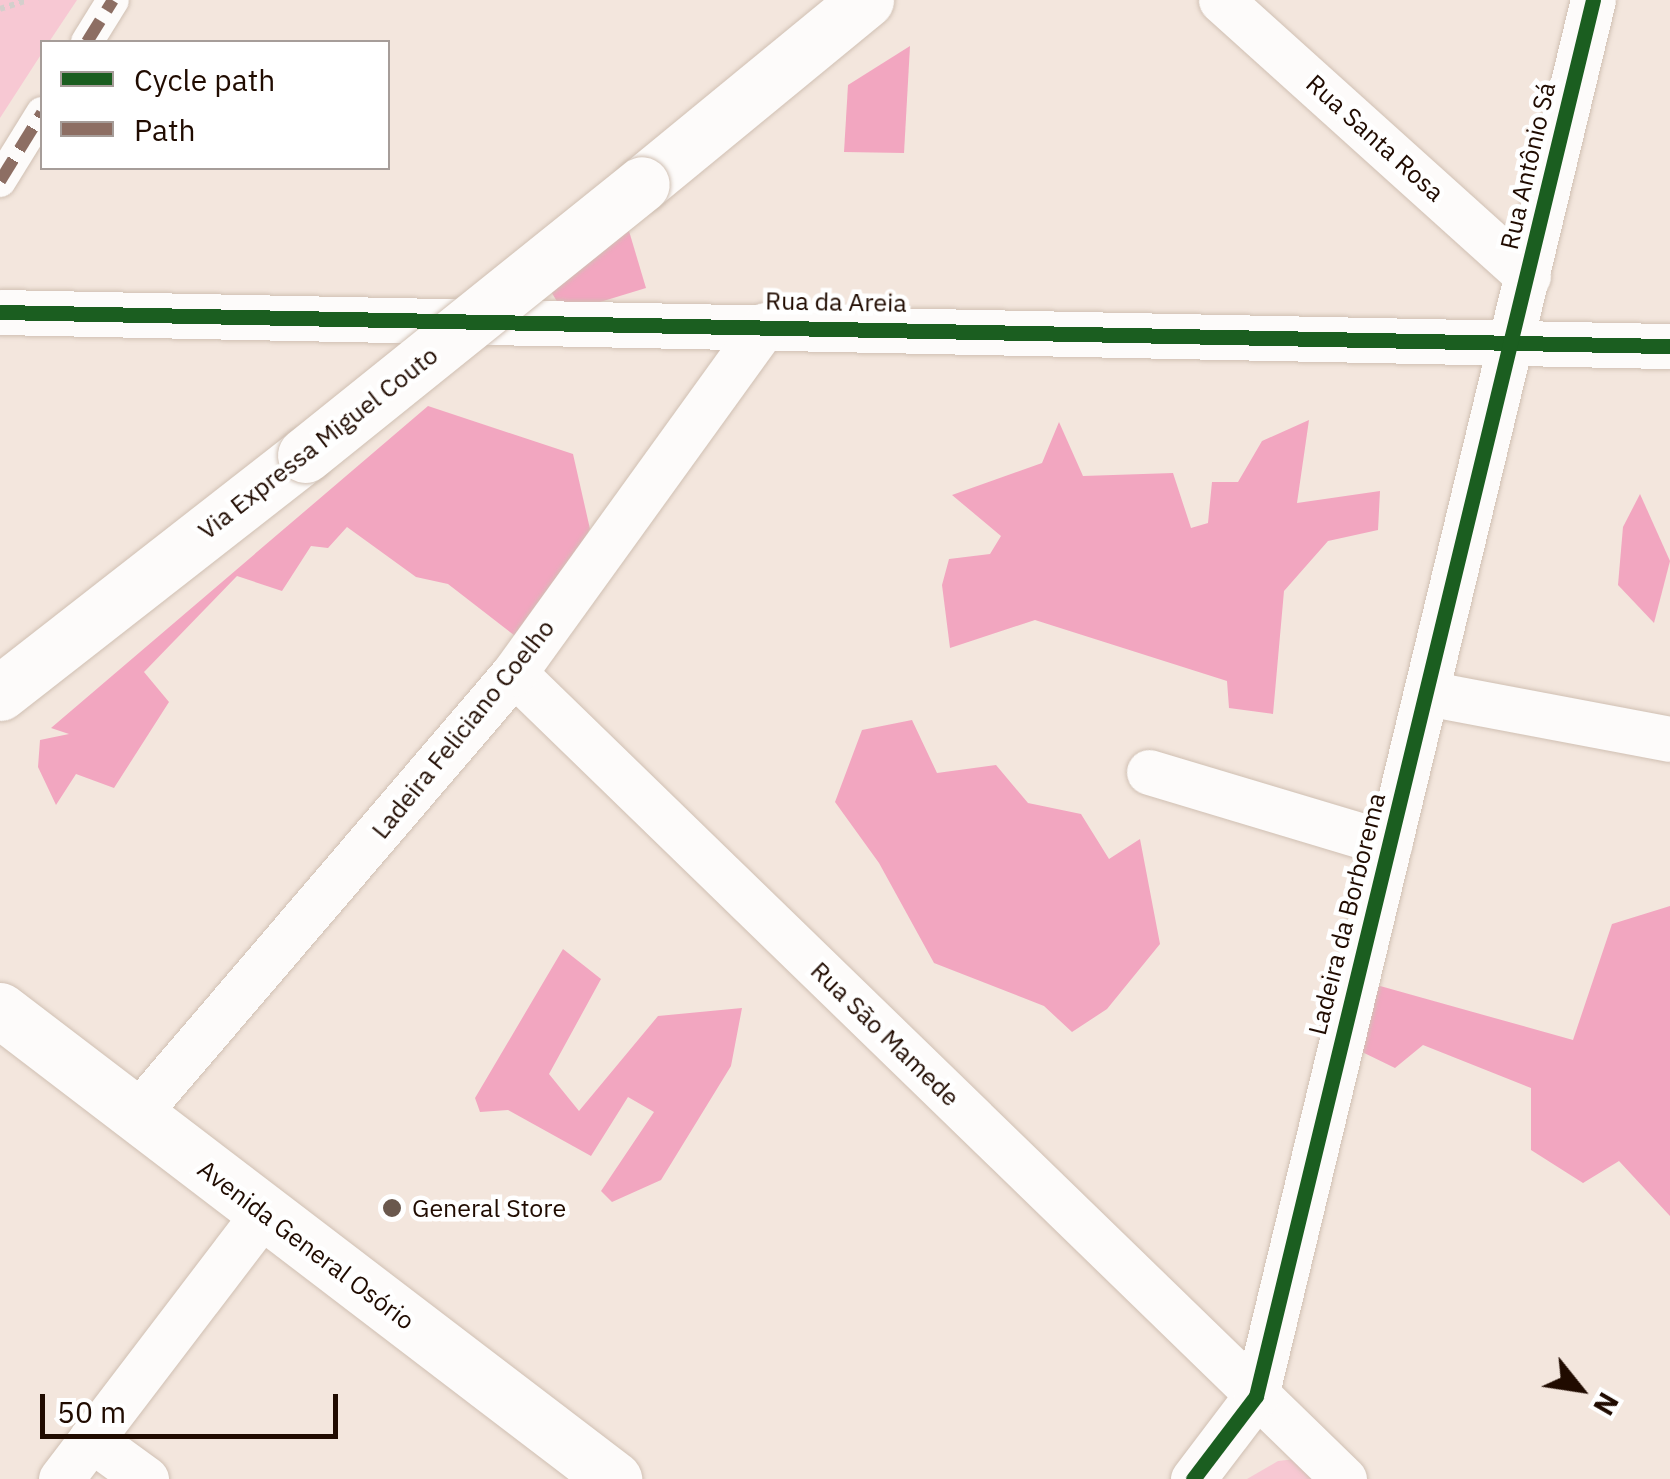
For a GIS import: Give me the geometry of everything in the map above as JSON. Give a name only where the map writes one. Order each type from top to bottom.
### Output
[{"type":"main road","name":"Via Expressa Miguel Couto","points":[[0,693],[305,455],[866,0]]},
{"type":"main road","name":"Avenida General Osório","points":[[0,1010],[614,1479]]},
{"type":"street","points":[[87,40],[113,0]]},
{"type":"street","name":"Rua Santa Rosa","points":[[1222,0],[1528,276]]},
{"type":"street","name":"Rua Antônio Sá","points":[[1514,344],[1593,0]]},
{"type":"street","points":[[0,181],[40,116]]},
{"type":"street","name":"Rua da Areia","points":[[0,312],[1670,346]]},
{"type":"street","name":"Ladeira Feliciano Coelho","points":[[136,1115],[514,673],[765,325]]},
{"type":"street","name":"Ladeira da Borborema","points":[[1193,1479],[1256,1396],[1514,344]]},
{"type":"street","name":"Rua São Mamede","points":[[514,673],[1344,1479]]},
{"type":"street","points":[[1428,694],[1670,739]]},
{"type":"street","points":[[1149,772],[1389,844]]},
{"type":"street","points":[[61,1479],[264,1213]]},
{"type":"street","points":[[91,1439],[146,1479]]},
{"type":"path","points":[[0,10],[27,0]]},
{"type":"shaded area","points":[[0,0],[77,0],[50,40],[40,40],[40,56],[0,118]]},
{"type":"shaded area","points":[[910,46],[904,153],[844,152],[848,85]]},
{"type":"shaded area","points":[[626,221],[646,288],[564,313],[544,280]]},
{"type":"shaded area","points":[[428,406],[573,454],[590,529],[523,642],[448,584],[416,577],[347,527],[328,548],[311,546],[282,591],[237,576],[144,672],[169,702],[114,788],[76,774],[56,805],[38,767],[40,740],[69,734],[51,728]]},
{"type":"shaded area","points":[[1309,420],[1297,503],[1380,491],[1378,530],[1328,541],[1284,591],[1273,714],[1229,708],[1227,681],[1035,620],[950,648],[942,585],[949,559],[990,554],[1001,536],[952,495],[1042,463],[1059,422],[1083,476],[1173,473],[1191,528],[1208,523],[1212,482],[1238,482],[1262,441]]},
{"type":"shaded area","points":[[1640,494],[1670,561],[1654,623],[1618,585],[1623,527]]},
{"type":"shaded area","points":[[912,720],[937,773],[996,765],[1028,803],[1081,814],[1109,859],[1140,839],[1160,944],[1107,1009],[1072,1032],[1044,1006],[934,963],[879,863],[835,802],[862,730]]},
{"type":"shaded area","points":[[1670,906],[1670,1216],[1619,1161],[1583,1183],[1531,1150],[1531,1088],[1423,1045],[1395,1068],[1358,1050],[1373,984],[1573,1040],[1612,924]]},
{"type":"shaded area","points":[[563,949],[601,979],[549,1074],[579,1111],[658,1016],[742,1008],[731,1066],[661,1180],[612,1202],[601,1191],[654,1112],[628,1097],[591,1156],[508,1110],[480,1112],[475,1098]]},
{"type":"shaded area","points":[[1323,1456],[1342,1479],[1247,1479],[1278,1461]]},
{"type":"marked path","points":[[88,40],[113,0]]},
{"type":"marked path","points":[[0,181],[40,116]]},
{"type":"cycle path","points":[[1193,1479],[1256,1396],[1593,0]]},
{"type":"cycle path","points":[[0,312],[1670,346]]},
{"type":"place","name":"General Store","points":[[392,1208]]}]
